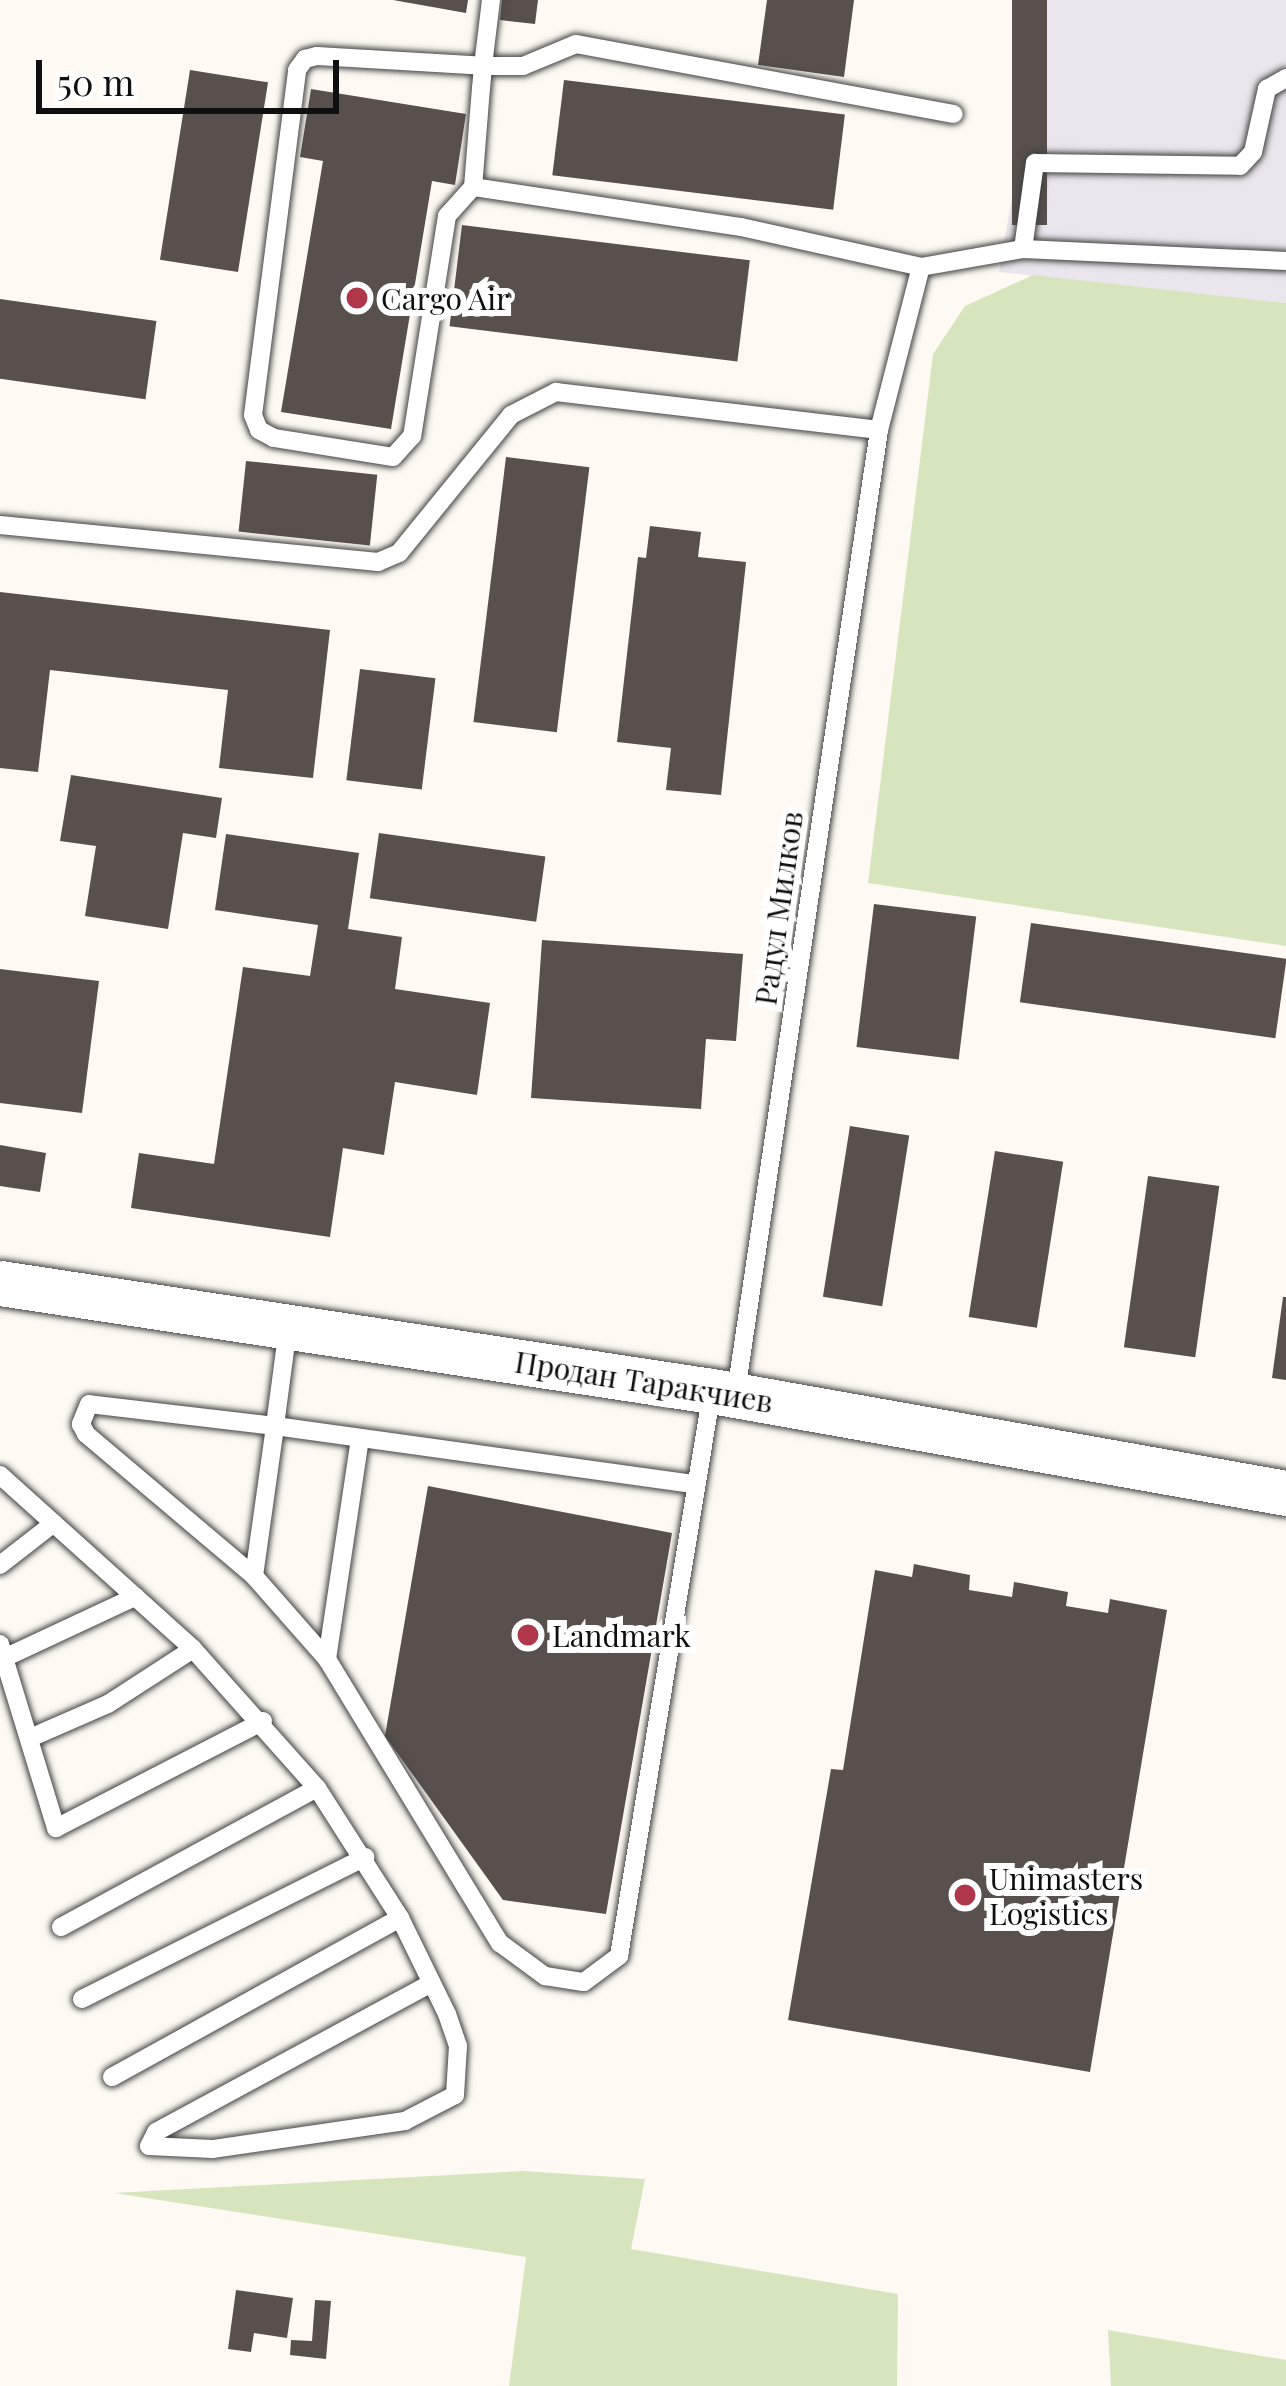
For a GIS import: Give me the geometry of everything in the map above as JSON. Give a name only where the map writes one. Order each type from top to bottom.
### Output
[{"type":"street","name":"Продан Таракчиев","points":[[0,1283],[723,1393],[1286,1492]]},
{"type":"lane","points":[[491,0],[483,66],[473,187],[447,216],[405,450],[392,457],[259,430],[253,415],[297,70],[317,56],[483,66],[524,66],[576,44],[954,114]]},
{"type":"lane","points":[[1023,249],[1035,163],[1240,166],[1253,152],[1267,89],[1286,78]]},
{"type":"lane","points":[[473,187],[741,227],[921,267],[1023,249],[1286,261]]},
{"type":"lane","name":"Радул Милков","points":[[274,1426],[104,1402],[82,1412],[86,1434],[254,1576],[327,1659],[500,1943],[562,1983],[600,1975],[619,1956],[695,1484],[723,1393],[879,430],[921,267]]},
{"type":"lane","points":[[0,525],[378,562],[399,553],[511,415],[556,392],[879,430]]},
{"type":"lane","points":[[254,1576],[288,1328]]},
{"type":"lane","points":[[274,1426],[695,1484]]},
{"type":"lane","points":[[327,1659],[360,1438]]},
{"type":"lane","points":[[0,1475],[193,1648],[263,1721],[317,1788],[400,1918],[431,1983],[462,2072],[455,2095],[405,2121],[212,2149],[149,2146],[155,2132],[431,1983]]},
{"type":"lane","points":[[0,1565],[54,1523]]},
{"type":"lane","points":[[135,1597],[2,1651],[49,1825],[64,1828],[263,1721]]},
{"type":"lane","points":[[29,1738],[108,1704],[193,1648]]},
{"type":"lane","points":[[61,1928],[317,1788]]},
{"type":"lane","points":[[82,2000],[365,1857]]},
{"type":"lane","points":[[112,2077],[400,1918]]},
{"type":"shaded area","points":[[1047,0],[1286,0],[1286,303],[999,272]]},
{"type":"green space","points":[[1033,275],[1286,303],[1286,946],[868,883],[933,354],[965,306]]},
{"type":"green space","points":[[523,2171],[645,2179],[631,2249],[898,2294],[897,2386],[509,2386],[526,2257],[114,2193]]},
{"type":"green space","points":[[1108,2330],[1286,2360],[1286,2386],[1111,2386]]},
{"type":"building","points":[[393,0],[468,0],[466,13]]},
{"type":"building","points":[[502,0],[538,0],[535,24],[500,20]]},
{"type":"building","points":[[767,0],[854,0],[844,77],[758,65]]},
{"type":"building","points":[[1012,0],[1047,0],[1047,225],[1012,225]]},
{"type":"building","points":[[190,70],[268,82],[238,272],[160,260]]},
{"type":"building","points":[[564,80],[845,114],[833,210],[552,175]]},
{"type":"building","name":"Cargo Air","points":[[311,89],[466,114],[455,185],[432,181],[391,429],[281,412],[323,161],[300,157]]},
{"type":"building","points":[[462,225],[750,260],[737,362],[450,326]]},
{"type":"building","points":[[0,299],[156,321],[145,399],[0,379]]},
{"type":"building","points":[[506,457],[589,467],[557,732],[473,722]]},
{"type":"building","points":[[246,461],[377,475],[370,545],[239,532]]},
{"type":"building","points":[[650,526],[701,532],[698,557],[746,562],[721,795],[666,790],[671,748],[617,742],[638,557],[646,558]]},
{"type":"building","points":[[0,592],[330,630],[313,778],[219,768],[228,690],[50,670],[38,772],[0,768]]},
{"type":"building","points":[[360,669],[435,678],[422,789],[346,780]]},
{"type":"building","points":[[71,775],[222,798],[216,838],[183,833],[168,929],[85,916],[96,846],[60,841]]},
{"type":"building","points":[[379,833],[545,856],[536,922],[370,898]]},
{"type":"building","points":[[226,834],[359,853],[348,929],[402,937],[395,989],[490,1003],[477,1095],[395,1082],[384,1155],[343,1148],[330,1237],[131,1208],[139,1153],[214,1164],[243,967],[310,976],[318,925],[215,910]]},
{"type":"building","points":[[874,904],[976,917],[959,1059],[856,1047]]},
{"type":"building","points":[[1031,923],[1286,959],[1275,1038],[1020,1002]]},
{"type":"building","points":[[542,940],[743,954],[736,1041],[706,1039],[701,1109],[531,1098]]},
{"type":"building","points":[[0,969],[99,981],[82,1113],[0,1103]]},
{"type":"building","points":[[850,1126],[909,1135],[882,1306],[823,1297]]},
{"type":"building","points":[[0,1145],[46,1153],[40,1192],[0,1186]]},
{"type":"building","points":[[995,1151],[1063,1162],[1037,1328],[969,1317]]},
{"type":"building","points":[[1148,1176],[1219,1186],[1195,1357],[1124,1347]]},
{"type":"building","points":[[1286,1297],[1286,1380],[1272,1378]]},
{"type":"building","name":"Landmark","points":[[428,1486],[672,1533],[606,1914],[503,1900],[385,1736]]},
{"type":"building","name":"Unimasters Logistics","points":[[914,1564],[970,1575],[969,1590],[1012,1597],[1014,1582],[1068,1592],[1066,1606],[1108,1613],[1110,1599],[1167,1610],[1090,2072],[788,2020],[831,1769],[843,1770],[875,1570],[912,1577]]},
{"type":"building","points":[[236,2290],[293,2298],[287,2338],[254,2333],[251,2352],[228,2349]]},
{"type":"building","points":[[315,2300],[331,2301],[326,2359],[290,2355],[291,2340],[312,2341]]},
{"type":"place","name":"Cargo Air","points":[[357,298]]},
{"type":"place","name":"Landmark","points":[[528,1635]]},
{"type":"place","name":"Unimasters Logistics","points":[[965,1895]]}]
